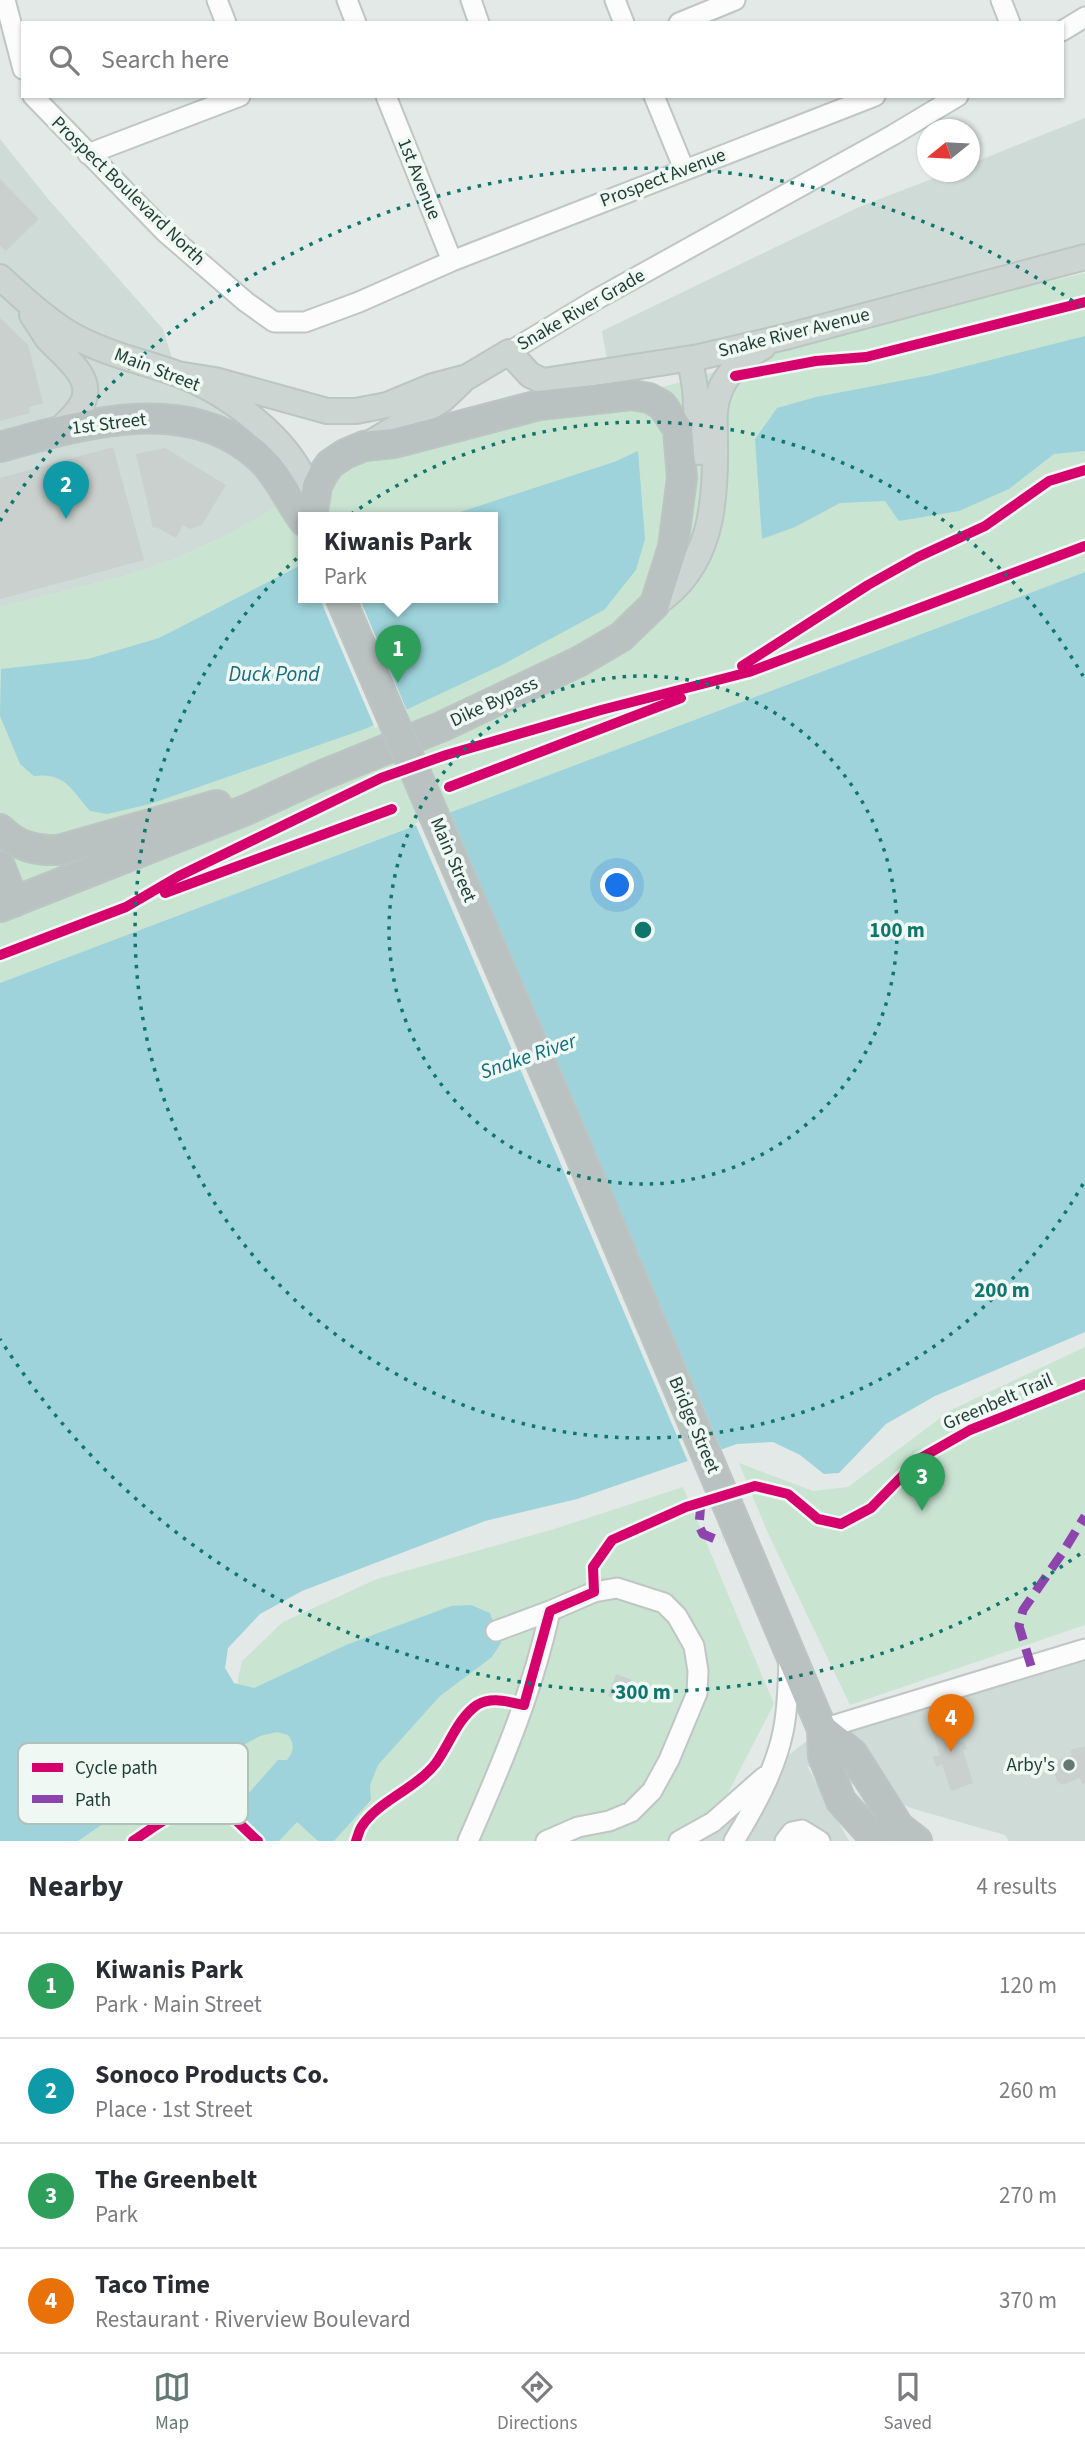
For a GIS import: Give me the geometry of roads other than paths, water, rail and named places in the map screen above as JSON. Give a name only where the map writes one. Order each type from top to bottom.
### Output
[{"type":"highway","points":[[310,512],[317,486],[330,464],[364,446],[394,443],[538,405],[632,395],[649,398],[657,402],[672,418],[678,429],[681,446],[681,499],[673,547],[655,604]]},
{"type":"highway","name":"1st Street","points":[[0,447],[60,430],[140,419],[191,423],[214,429],[240,443],[262,460],[305,512]]},
{"type":"highway","name":"Main Street","points":[[343,603],[566,1122]]},
{"type":"highway","name":"Dike Bypass","points":[[4,889],[246,810],[320,776],[443,726],[580,661],[621,636],[655,604]]},
{"type":"highway","name":"Dike Bypass","points":[[4,889],[240,798],[320,776]]},
{"type":"highway","points":[[0,829],[23,846],[59,850],[240,798]]},
{"type":"highway","name":"Bridge Street","points":[[566,1122],[822,1729],[823,1756],[841,1801],[877,1841]]},
{"type":"highway","name":"Bridge Street","points":[[822,1729],[853,1754],[900,1827],[917,1841]]},
{"type":"main road","name":"Snake River Avenue","points":[[509,352],[530,375],[543,381],[690,359],[789,336],[1085,257]]},
{"type":"main road","name":"Main Street","points":[[0,276],[18,294],[71,335],[126,359],[177,374],[235,404],[270,434],[301,475],[308,490],[309,512]]},
{"type":"main road","points":[[18,294],[47,337],[81,376],[85,385],[81,407],[60,430]]},
{"type":"main road","points":[[655,604],[678,587],[701,551],[711,517],[715,471],[715,410],[720,391],[727,377],[742,361],[760,348],[789,336]]},
{"type":"main road","name":"Snake River Grade","points":[[177,374],[215,380],[327,411],[356,411],[387,405],[433,386],[467,377],[509,352]]},
{"type":"main road","points":[[538,405],[651,376],[690,359],[697,410],[699,456],[695,518],[678,569],[655,604]]},
{"type":"main road","points":[[364,446],[442,400],[467,377]]},
{"type":"street","points":[[5,0],[21,61]]},
{"type":"street","points":[[217,0],[225,21]]},
{"type":"street","points":[[471,0],[478,21]]},
{"type":"street","points":[[615,0],[623,21]]},
{"type":"street","points":[[684,21],[735,0]]},
{"type":"street","points":[[1001,0],[1009,21]]},
{"type":"street","points":[[1064,29],[1085,17]]},
{"type":"street","name":"Prospect Boulevard North","points":[[35,98],[164,232],[246,302],[274,322],[305,322],[359,302],[452,261]]},
{"type":"street","points":[[88,154],[235,98]]},
{"type":"street","name":"1st Avenue","points":[[387,98],[452,261]]},
{"type":"street","points":[[655,98],[684,169]]},
{"type":"street","name":"Prospect Avenue","points":[[452,261],[870,98]]},
{"type":"street","name":"Snake River Grade","points":[[509,352],[597,299],[871,148],[955,98]]},
{"type":"street","points":[[496,1631],[594,1592],[617,1588],[664,1603],[677,1616],[694,1646],[698,1671],[697,1693],[669,1760],[652,1791],[631,1812],[609,1821],[578,1827],[546,1841]]},
{"type":"street","points":[[468,1841],[496,1779],[524,1705],[550,1611]]},
{"type":"street","points":[[822,1729],[1085,1648]]},
{"type":"street","points":[[734,1841],[755,1807],[783,1733],[788,1701],[790,1650]]},
{"type":"street","points":[[679,1841],[713,1822],[770,1771]]},
{"type":"street","points":[[788,1836],[802,1830],[821,1841]]},
{"type":"water","points":[[1085,336],[1085,451],[1054,454],[1009,489],[959,511],[899,521],[885,501],[840,503],[795,527],[762,539],[755,439],[777,408],[816,397],[931,375]]},
{"type":"water","name":"Duck Pond","points":[[638,451],[645,539],[636,570],[604,610],[504,664],[365,729],[150,804],[107,814],[90,811],[61,780],[45,775],[34,776],[20,764],[0,716],[1,669],[88,659],[159,638],[298,567],[298,603],[498,603],[498,512],[460,512],[614,462]]},
{"type":"water","name":"Snake River","points":[[1085,572],[1085,1332],[935,1396],[886,1424],[839,1473],[824,1474],[800,1455],[773,1442],[737,1444],[577,1499],[485,1521],[302,1591],[260,1614],[228,1648],[225,1668],[234,1683],[254,1688],[346,1645],[451,1606],[471,1605],[490,1613],[501,1643],[492,1657],[440,1696],[378,1765],[370,1785],[371,1800],[334,1841],[318,1841],[297,1822],[279,1841],[266,1841],[247,1824],[248,1794],[278,1760],[287,1760],[293,1748],[288,1735],[277,1732],[247,1743],[18,1743],[18,1824],[103,1824],[78,1841],[0,1841],[0,983]]},
{"type":"place","name":"Sonoco Products Co.","points":[[66,519]]},
{"type":"place","name":"Kiwanis Park","points":[[398,683]]},
{"type":"place","name":"The Greenbelt","points":[[922,1511]]},
{"type":"place","name":"Taco Time","points":[[951,1752]]},
{"type":"place","name":"Arby's","points":[[1069,1765]]}]
